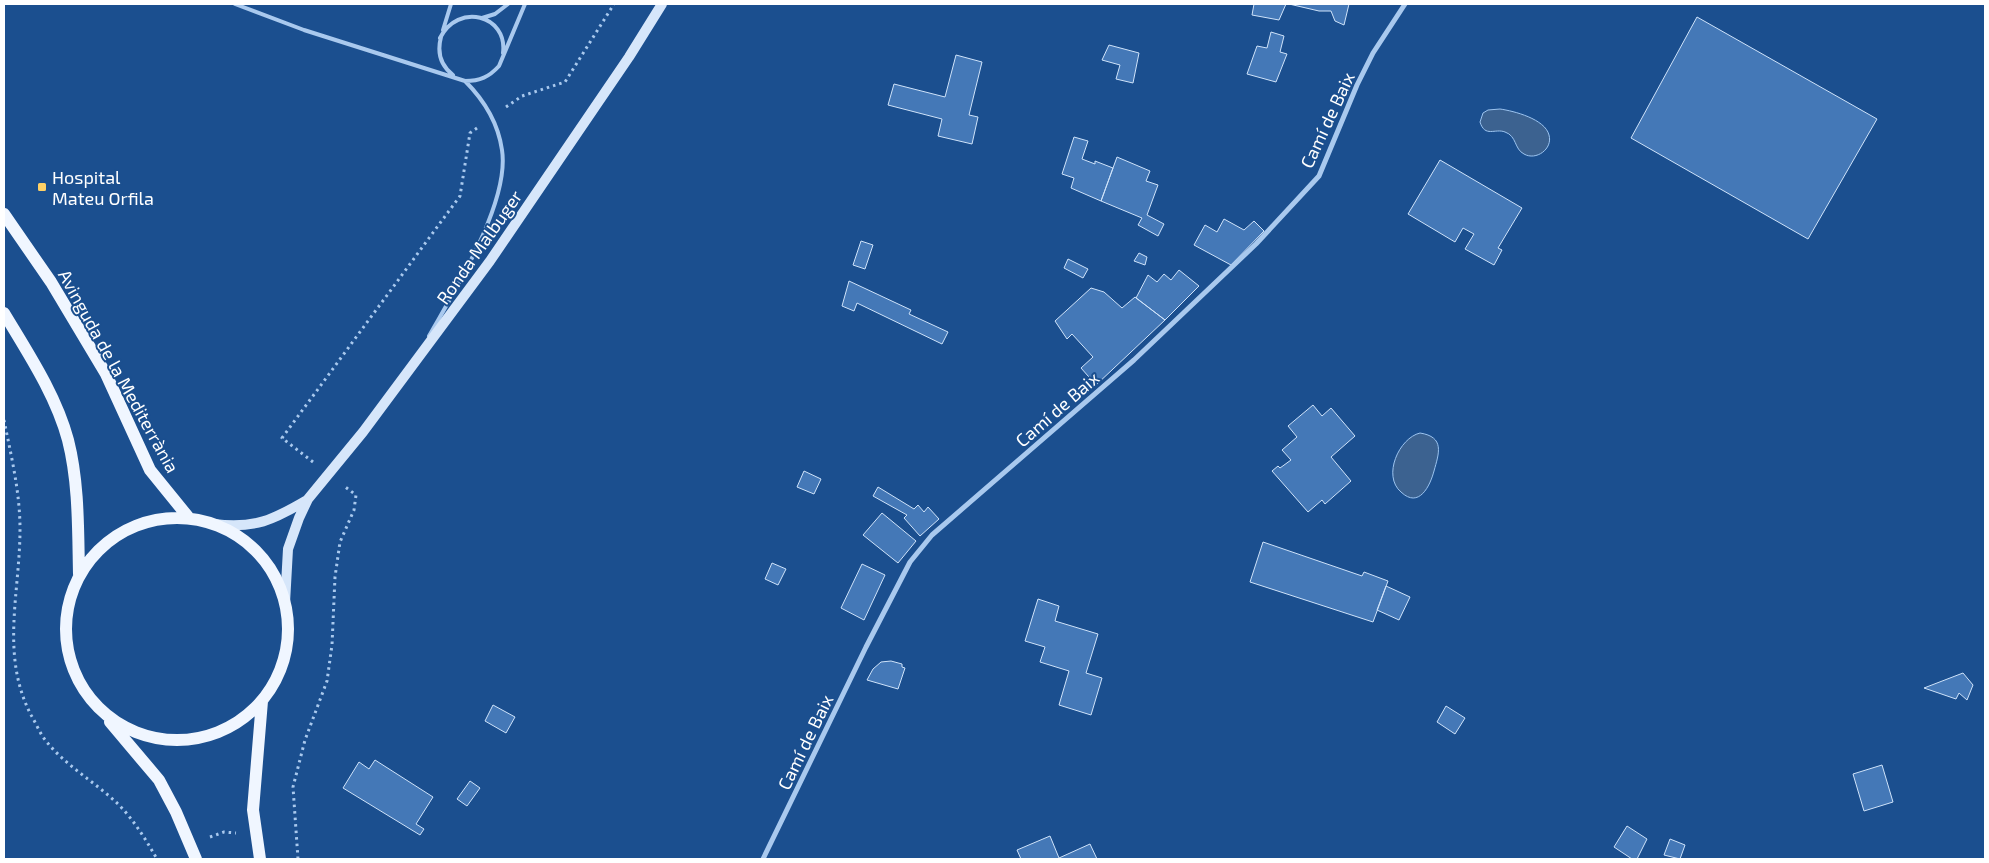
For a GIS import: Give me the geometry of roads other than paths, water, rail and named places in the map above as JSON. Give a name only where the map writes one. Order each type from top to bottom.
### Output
[{"type":"main road","name":"Avinguda de la Mediterrània","points":[[4,214],[51,282],[106,374],[150,470],[189,518]]},
{"type":"main road","points":[[4,314],[54,402],[68,440],[75,490],[79,574]]},
{"type":"main road","points":[[99,709],[120,724],[144,735],[169,740],[195,738],[220,731],[243,718],[262,701],[274,684],[282,665],[287,645],[288,624],[285,603],[278,584],[269,566],[255,550],[237,536],[214,524],[189,518],[156,519],[126,530],[100,548],[79,574],[67,608],[66,645],[77,679],[99,709],[159,780],[176,812],[196,859]]},
{"type":"main road","points":[[260,859],[253,810],[262,701]]},
{"type":"street","name":"Ronda Malbuger","points":[[285,603],[288,549],[308,499],[363,432],[490,262],[662,4]]},
{"type":"street","name":"Camí de Baix","points":[[763,859],[866,647],[910,562],[932,535],[1121,372],[1189,309],[1256,244],[1319,176],[1357,85],[1373,53],[1405,4]]},
{"type":"street","name":"Ronda Malbuger","points":[[214,524],[241,526],[271,520],[308,499]]},
{"type":"lane","points":[[235,4],[304,30],[456,77],[465,81],[485,103],[492,116],[503,151],[502,173],[496,199],[480,242],[410,369]]},
{"type":"lane","points":[[451,4],[439,47],[443,64],[456,77]]},
{"type":"lane","points":[[482,18],[495,14],[508,4]]},
{"type":"lane","points":[[465,81],[484,79],[499,66],[525,4]]},
{"type":"lane","points":[[440,38],[444,30],[457,19],[474,16],[482,18],[498,30],[504,48],[503,57]]},
{"type":"water","points":[[1500,109],[1521,114],[1542,124],[1550,140],[1546,149],[1538,155],[1529,156],[1518,149],[1514,139],[1509,134],[1501,131],[1491,132],[1485,130],[1480,122],[1483,113],[1488,110]]},
{"type":"water","points":[[1420,433],[1428,435],[1437,442],[1438,452],[1434,471],[1427,489],[1423,494],[1413,498],[1407,497],[1395,485],[1393,468],[1400,450],[1406,442],[1412,436]]},
{"type":"place","name":"Hospital Mateu Orfila","points":[[42,187]]}]
